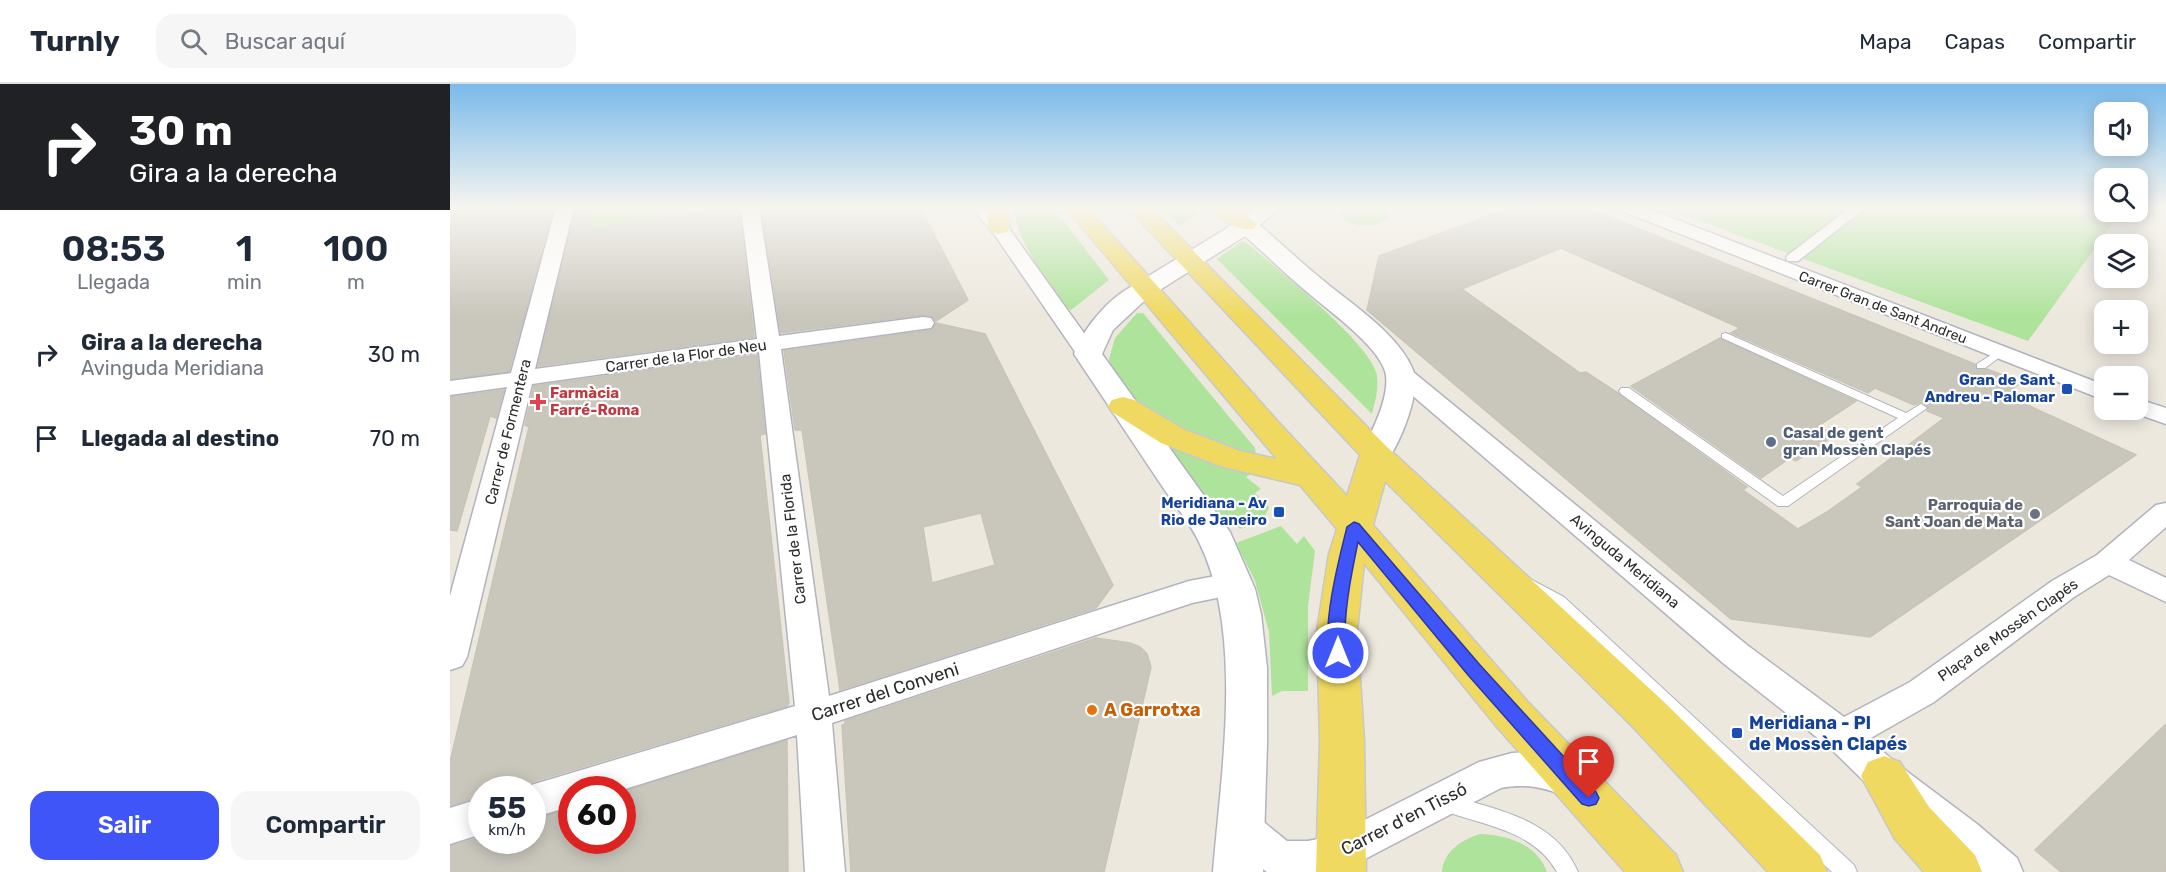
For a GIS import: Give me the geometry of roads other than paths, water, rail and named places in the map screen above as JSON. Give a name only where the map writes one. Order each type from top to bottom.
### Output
[{"type":"main road","points":[[1108,244],[1354,527],[1474,670],[1658,872]]},
{"type":"main road","points":[[1174,244],[1376,454],[1648,714],[1802,872]]},
{"type":"main road","points":[[1123,406],[1172,436],[1231,459],[1311,477]]},
{"type":"main road","points":[[1341,862],[1342,741],[1337,631],[1341,589],[1354,527],[1376,454]]},
{"type":"main road","points":[[1884,776],[1912,823],[1957,872]]},
{"type":"street","name":"Carrer de Formentera","points":[[450,657],[556,244]]},
{"type":"street","name":"Carrer de la Florida","points":[[755,244],[770,345],[814,715],[825,872]]},
{"type":"street","points":[[1016,244],[1123,406],[1217,541],[1236,590],[1242,614],[1246,668],[1245,744],[1239,850]]},
{"type":"street","points":[[1088,354],[1091,342],[1099,330],[1117,311],[1146,288],[1191,261],[1227,244]]},
{"type":"street","name":"Avinguda Meridiana","points":[[1268,244],[1368,332],[1389,354],[1399,372],[1735,654],[1842,736],[1884,776],[1963,837],[2003,872]]},
{"type":"street","name":"Carrer Gran de Sant Andreu","points":[[1722,244],[2094,389]]},
{"type":"street","points":[[1793,258],[1811,244]]},
{"type":"street","name":"Carrer de la Flor de Neu","points":[[450,388],[923,323]]},
{"type":"street","points":[[1376,454],[1389,427],[1398,390],[1399,372]]},
{"type":"street","points":[[2148,410],[2166,417]]},
{"type":"street","name":"Plaça de Mossèn Clapés","points":[[1842,736],[1922,692],[2063,589],[2108,562],[2166,512]]},
{"type":"street","points":[[2108,562],[2166,591]]},
{"type":"street","name":"Carrer del Conveni","points":[[546,797],[814,715],[1189,592],[1221,586],[1236,590]]},
{"type":"street","name":"Carrer d'en Tissó","points":[[1239,850],[1263,849],[1278,859],[1294,862],[1341,862],[1437,801],[1492,774],[1517,768],[1546,771],[1575,783]]},
{"type":"street","points":[[450,826],[468,820]]},
{"type":"lane","points":[[1726,336],[1907,418]]},
{"type":"lane","points":[[1981,366],[2000,352]]},
{"type":"lane","points":[[1625,391],[1783,503],[1921,408]]},
{"type":"lane","points":[[1486,559],[1558,601],[1847,872]]},
{"type":"lane","points":[[1437,801],[1522,826],[1539,837],[1557,854],[1568,872]]},
{"type":"place","name":"Gran de Sant Andreu - Palomar","points":[[2067,389]]},
{"type":"place","name":"Farmàcia Farré-Roma","points":[[538,402]]},
{"type":"place","name":"Casal de gent gran Mossèn Clapés","points":[[1771,442]]},
{"type":"place","name":"Meridiana - Av Rio de Janeiro","points":[[1279,512]]},
{"type":"place","name":"Parroquia de Sant Joan de Mata","points":[[2035,514]]},
{"type":"place","name":"A Garrotxa","points":[[1092,710]]},
{"type":"place","name":"Meridiana - Pl de Mossèn Clapés","points":[[1737,733]]}]
